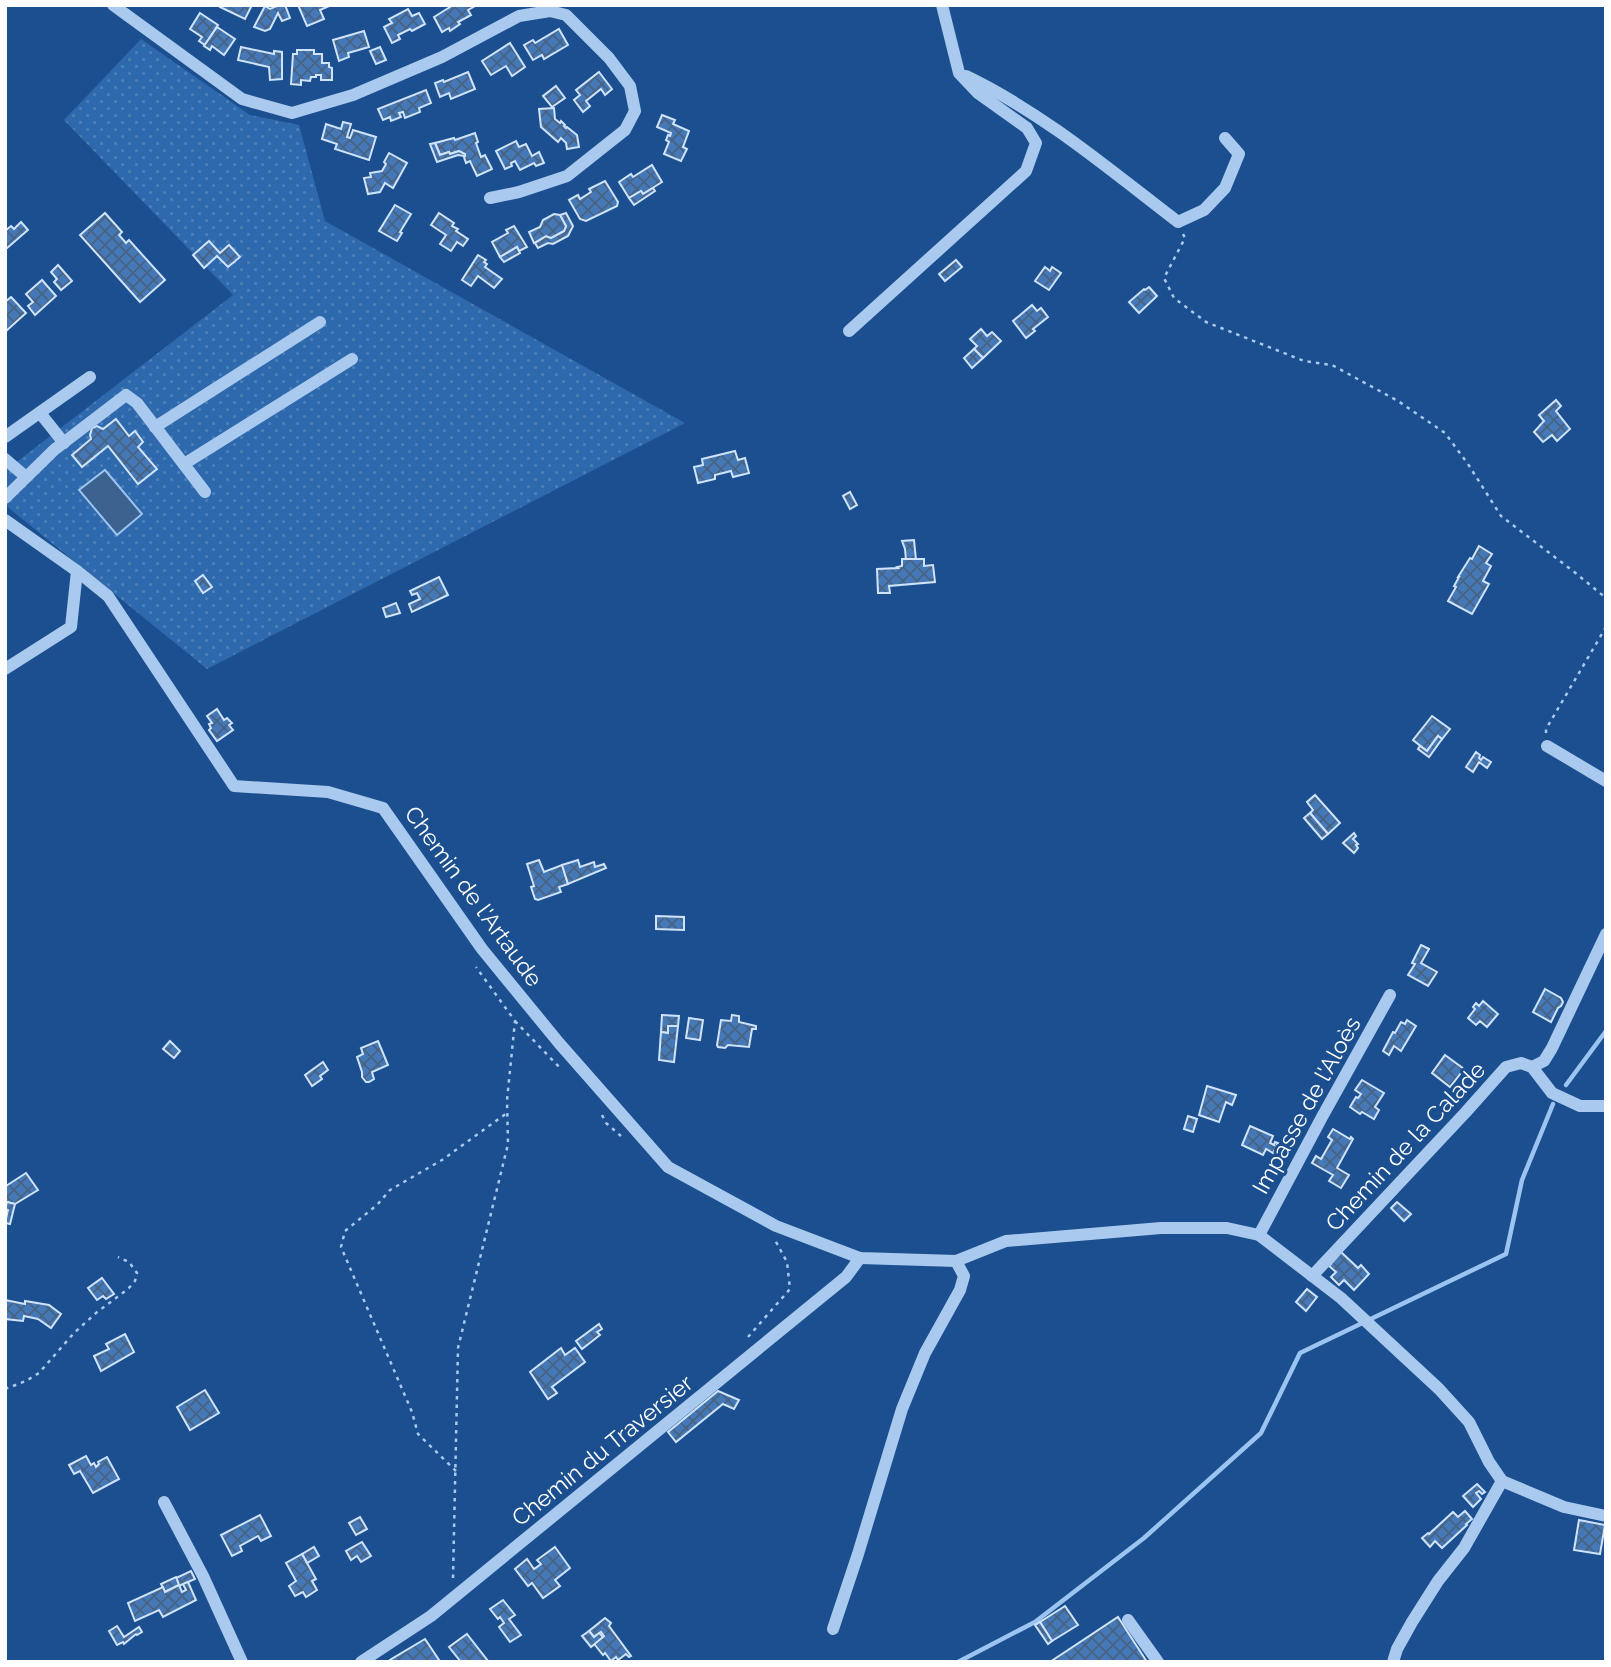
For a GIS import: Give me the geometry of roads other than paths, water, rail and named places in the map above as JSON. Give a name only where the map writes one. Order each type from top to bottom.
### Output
[{"type":"street","points":[[113,5],[242,99],[292,113],[353,96],[442,57],[519,16],[551,10],[566,15],[609,58],[630,86],[635,111],[625,130],[567,176],[519,192],[489,198]]},
{"type":"street","points":[[849,331],[1026,171],[1036,143],[1027,128],[978,93],[959,73],[942,5]]},
{"type":"street","points":[[959,73],[991,88],[1061,133],[1178,222],[1204,210],[1225,188],[1239,153],[1225,138]]},
{"type":"street","points":[[155,427],[320,322]]},
{"type":"street","points":[[184,464],[352,359]]},
{"type":"street","points":[[5,437],[90,377]]},
{"type":"street","points":[[5,498],[64,443],[126,395],[137,403],[205,492]]},
{"type":"street","points":[[40,413],[64,443]]},
{"type":"street","points":[[5,459],[26,477]]},
{"type":"street","name":"Chemin de l'Artaude","points":[[5,520],[108,596],[234,786],[328,792],[383,808],[482,948],[559,1043],[668,1167],[776,1226],[860,1258]]},
{"type":"street","points":[[5,669],[71,627],[77,571]]},
{"type":"street","points":[[1547,746],[1606,781]]},
{"type":"street","points":[[1606,934],[1552,1048],[1544,1061],[1532,1067],[1552,1093],[1580,1106],[1606,1106]]},
{"type":"street","name":"Impasse de l'Aloès","points":[[1259,1235],[1390,995]]},
{"type":"street","name":"Chemin de la Calade","points":[[1312,1276],[1506,1067],[1521,1063],[1532,1067]]},
{"type":"street","points":[[860,1258],[956,1261],[1006,1241],[1161,1228],[1227,1228],[1259,1235],[1341,1298],[1439,1389],[1469,1422],[1502,1481],[1564,1507],[1606,1516]]},
{"type":"street","name":"Chemin du Traversier","points":[[361,1662],[453,1599],[846,1277],[860,1258]]},
{"type":"street","points":[[833,1629],[902,1409],[925,1353],[960,1290],[964,1276],[956,1261]]},
{"type":"street","points":[[1393,1662],[1412,1622],[1438,1581],[1464,1548],[1502,1481]]},
{"type":"street","points":[[164,1502],[203,1576],[242,1662]]},
{"type":"street","points":[[1128,1620],[1158,1662]]},
{"type":"waterway","points":[[1566,1085],[1606,1031]]},
{"type":"waterway","points":[[958,1662],[1035,1622],[1144,1538],[1261,1433],[1300,1353],[1506,1254],[1522,1180],[1553,1104]]}]
